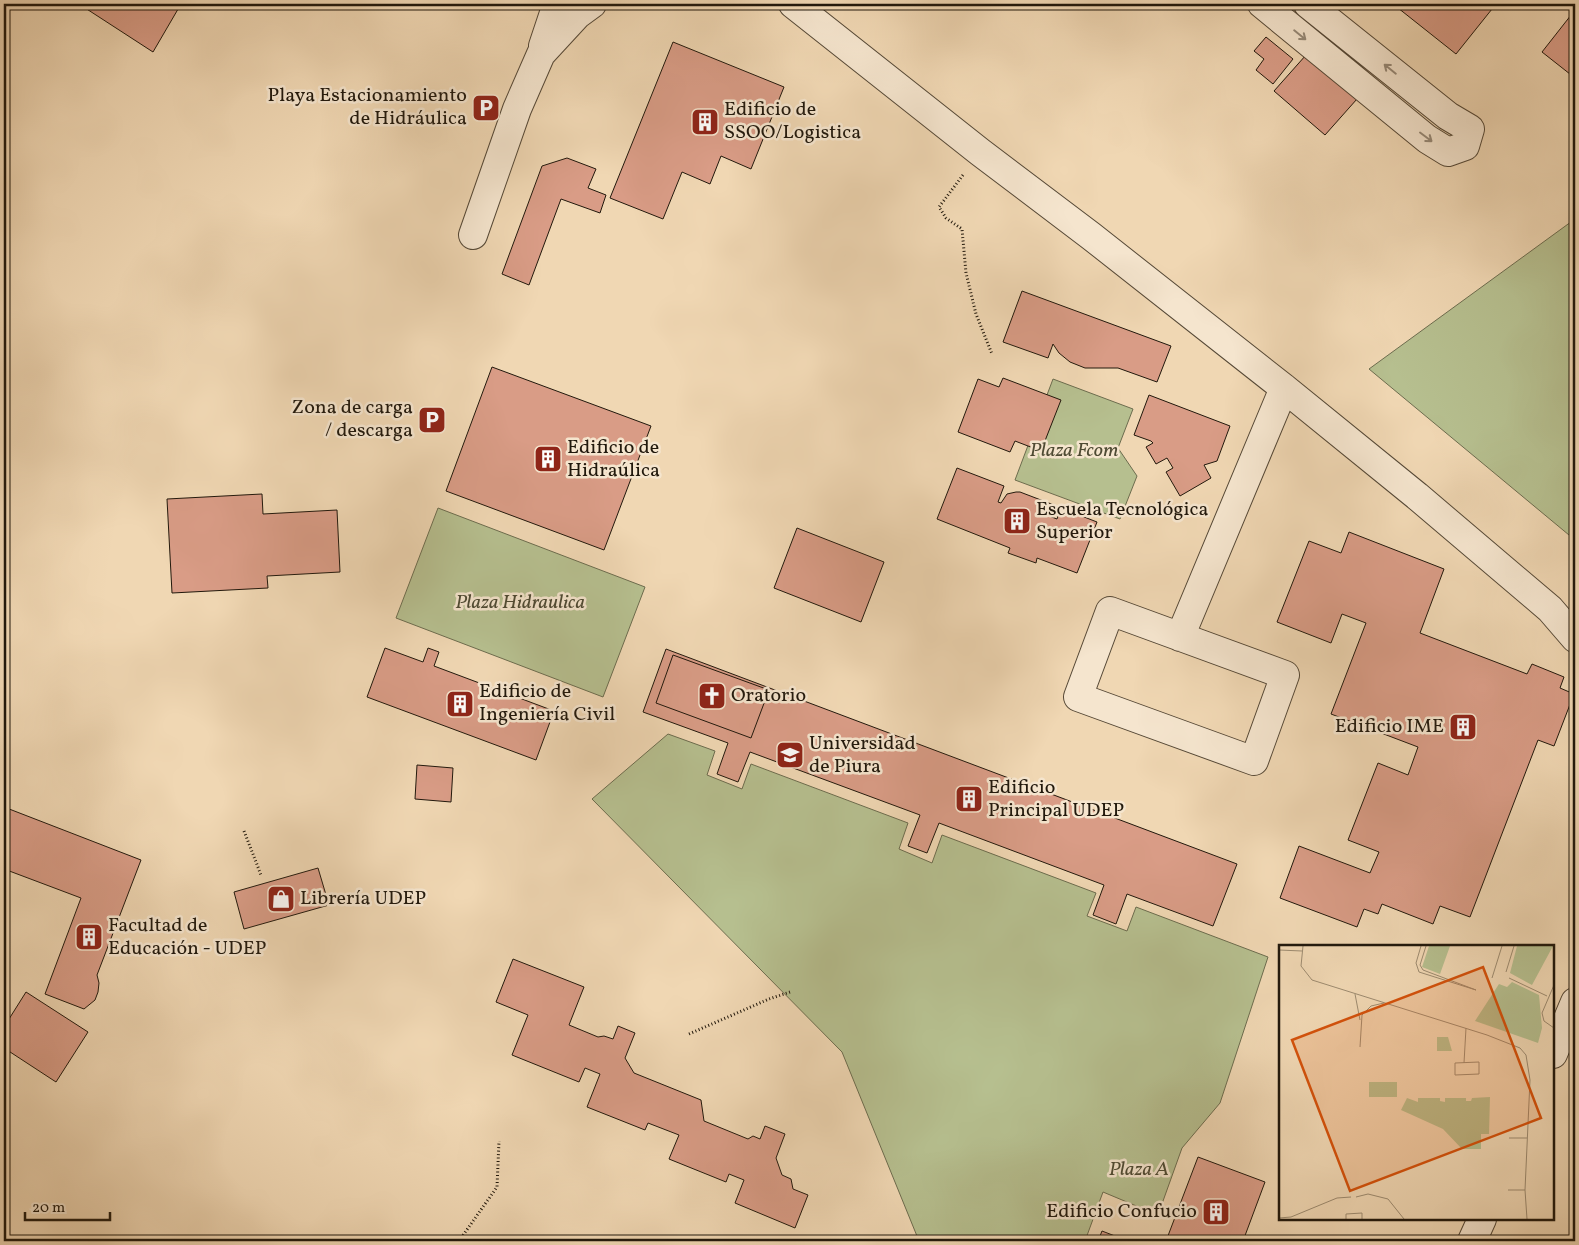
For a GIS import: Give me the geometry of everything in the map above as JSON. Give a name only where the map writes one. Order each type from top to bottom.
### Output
[{"type":"street","points":[[473,235],[517,109],[541,54],[557,4]]},
{"type":"street","points":[[541,54],[578,15],[592,4]]},
{"type":"street","points":[[793,4],[1284,388],[1417,496],[1550,609],[1575,638]]},
{"type":"street","points":[[1262,4],[1427,139],[1448,152],[1465,146],[1470,129],[1448,116],[1308,4]]},
{"type":"street","points":[[1180,637],[1284,388]]},
{"type":"street","points":[[1110,611],[1180,637],[1285,675],[1254,761],[1078,698],[1110,611]]},
{"type":"street","points":[[1554,1052],[1575,1002]]},
{"type":"street","points":[[1472,1241],[1482,1220]]},
{"type":"path","points":[[965,173],[939,207],[946,218],[962,229],[965,245],[966,273],[976,314],[992,354]]},
{"type":"path","points":[[244,831],[261,875]]},
{"type":"path","points":[[688,1034],[790,992]]},
{"type":"path","points":[[459,1241],[497,1187],[499,1141]]},
{"type":"green space","points":[[1575,219],[1575,540],[1369,369]]},
{"type":"green space","name":"Plaza Fcom","points":[[1053,379],[1133,409],[1118,448],[1137,476],[1120,519],[1015,480]]},
{"type":"green space","name":"Plaza Hidraulica","points":[[438,508],[645,587],[603,697],[396,618]]},
{"type":"green space","name":"Plaza A","points":[[668,734],[715,751],[707,775],[742,789],[751,764],[908,823],[899,849],[932,863],[942,835],[1096,893],[1087,916],[1127,931],[1136,907],[1268,957],[1220,1103],[1182,1148],[1158,1215],[1103,1192],[1085,1241],[919,1241],[842,1052],[592,799]]},
{"type":"building","points":[[79,4],[181,4],[153,52]]},
{"type":"building","points":[[1393,4],[1496,4],[1456,54]]},
{"type":"building","points":[[1575,10],[1575,78],[1542,52]]},
{"type":"building","points":[[1266,37],[1293,59],[1273,84],[1256,70],[1264,59],[1254,51]]},
{"type":"building","name":"Edificio de SSOO/Logistica","points":[[673,42],[784,87],[751,169],[721,156],[710,184],[682,172],[663,219],[610,198]]},
{"type":"building","points":[[1306,55],[1357,99],[1325,135],[1274,91]]},
{"type":"building","points":[[567,158],[596,169],[588,188],[606,195],[600,213],[561,199],[529,285],[502,274],[542,166]]},
{"type":"building","points":[[1022,291],[1171,346],[1157,382],[1118,368],[1085,368],[1070,362],[1059,353],[1053,344],[1048,358],[1003,342]]},
{"type":"building","name":"Edificio de Hidraúlica","points":[[492,367],[651,426],[604,550],[446,491]]},
{"type":"building","name":"Escuela Tecnológica Superior","points":[[1003,378],[1061,400],[1041,451],[1015,441],[1010,452],[958,432],[978,379],[999,387]]},
{"type":"building","name":"Escuela Tecnológica Superior","points":[[1149,395],[1230,426],[1217,461],[1204,465],[1211,478],[1180,496],[1166,472],[1173,468],[1167,458],[1156,464],[1146,447],[1153,443],[1134,435]]},
{"type":"building","name":"Escuela Tecnológica Superior","points":[[957,468],[1004,486],[998,502],[1001,503],[1007,494],[1020,492],[1054,505],[1049,516],[1057,519],[1061,508],[1097,522],[1077,573],[1037,558],[1036,563],[1008,553],[1010,548],[937,519]]},
{"type":"building","points":[[262,494],[263,514],[337,510],[340,572],[267,576],[268,588],[172,593],[167,499]]},
{"type":"building","points":[[797,528],[884,562],[861,622],[774,588]]},
{"type":"building","name":"Edificio IME","points":[[1349,532],[1444,569],[1420,633],[1527,674],[1532,664],[1564,677],[1560,688],[1574,694],[1554,746],[1538,740],[1470,917],[1440,906],[1433,924],[1382,904],[1378,914],[1364,909],[1357,927],[1280,898],[1299,846],[1370,873],[1379,852],[1348,840],[1378,763],[1408,775],[1418,747],[1331,714],[1366,623],[1342,614],[1331,643],[1277,622],[1309,541],[1341,553]]},
{"type":"building","name":"Edificio de Ingeniería Civil","points":[[385,648],[423,662],[428,648],[439,652],[434,666],[554,711],[536,760],[367,697]]},
{"type":"building","name":"Edificio Principal UDEP","points":[[666,649],[1237,864],[1213,926],[1127,894],[1116,924],[1093,915],[1104,885],[939,823],[927,853],[908,846],[920,815],[750,752],[738,782],[717,774],[728,743],[643,712]]},
{"type":"building","name":"Oratorio","points":[[673,655],[769,690],[751,738],[656,703]]},
{"type":"building","points":[[417,765],[453,768],[451,802],[415,799]]},
{"type":"building","name":"Facultad de Educación - UDEP","points":[[4,807],[141,860],[97,975],[99,983],[95,1000],[84,1009],[45,994],[81,898],[4,869]]},
{"type":"building","name":"Librería UDEP","points":[[318,868],[329,905],[244,929],[234,892]]},
{"type":"building","points":[[513,959],[584,987],[569,1025],[598,1037],[604,1036],[613,1039],[618,1026],[635,1033],[625,1058],[634,1073],[701,1100],[704,1121],[748,1139],[753,1136],[760,1139],[765,1126],[785,1134],[776,1158],[782,1175],[791,1179],[793,1189],[808,1195],[795,1228],[735,1203],[744,1180],[729,1174],[726,1182],[669,1159],[679,1135],[648,1123],[645,1130],[587,1107],[600,1074],[585,1068],[579,1082],[512,1055],[528,1015],[496,1002]]},
{"type":"building","points":[[26,992],[88,1032],[56,1082],[4,1048],[4,1027]]},
{"type":"building","name":"Edificio Confucio","points":[[1198,1157],[1265,1182],[1243,1241],[1166,1241]]},
{"type":"building","name":"Edificio Confucio","points":[[1102,1231],[1128,1241],[1098,1241]]},
{"type":"place","name":"Playa Estacionamiento de Hidráulica","points":[[486,108]]},
{"type":"place","name":"Edificio de SSOO/Logistica","points":[[705,122]]},
{"type":"place","name":"Zona de carga / descarga","points":[[432,420]]},
{"type":"place","name":"Edificio de Hidraúlica","points":[[548,459]]},
{"type":"place","name":"Escuela Tecnológica Superior","points":[[1017,521]]},
{"type":"place","name":"Oratorio","points":[[712,696]]},
{"type":"place","name":"Edificio de Ingeniería Civil","points":[[460,704]]},
{"type":"place","name":"Edificio IME","points":[[1463,727]]},
{"type":"place","name":"Universidad de Piura","points":[[790,755]]},
{"type":"place","name":"Edificio Principal UDEP","points":[[969,799]]},
{"type":"place","name":"Librería UDEP","points":[[281,899]]},
{"type":"place","name":"Facultad de Educación - UDEP","points":[[89,937]]},
{"type":"place","name":"Edificio Confucio","points":[[1216,1212]]}]
